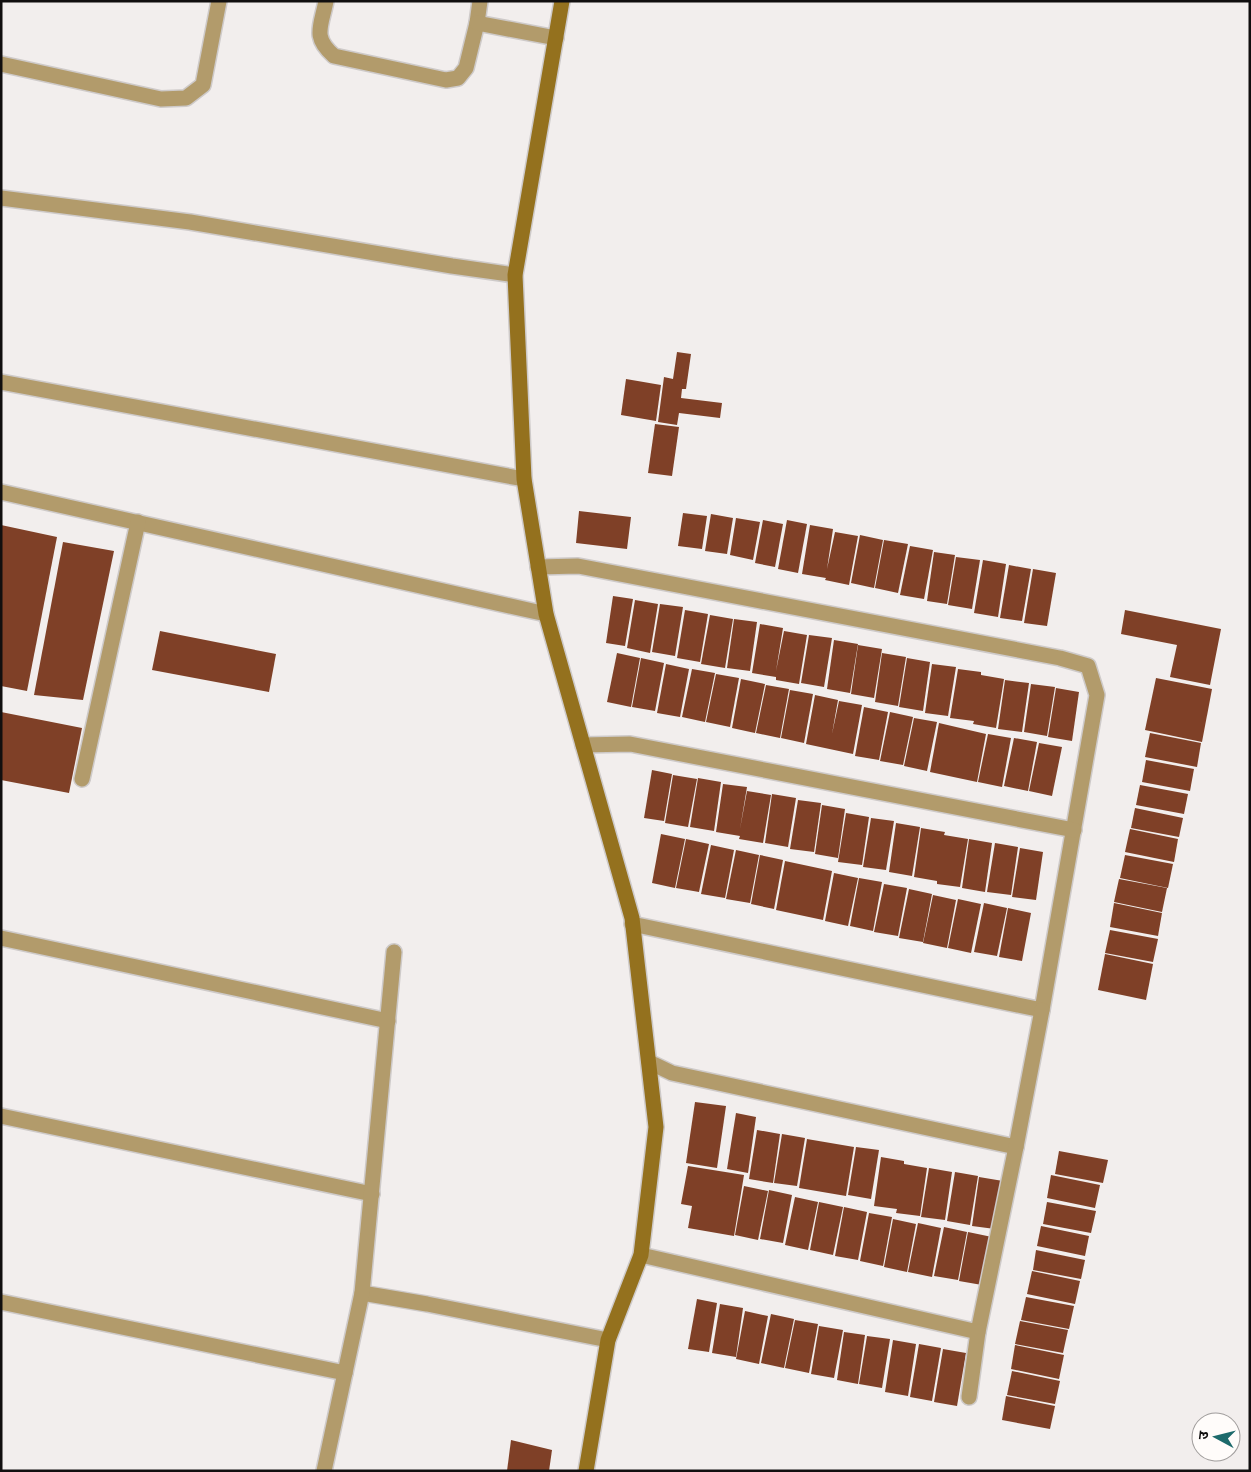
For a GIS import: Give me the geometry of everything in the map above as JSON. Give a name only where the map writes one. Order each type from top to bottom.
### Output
[{"type":"street","points":[[1,64],[161,99],[186,98],[202,85],[220,1]]},
{"type":"street","points":[[326,1],[319,37],[324,47],[334,56],[446,80],[458,78],[466,68],[477,23],[480,1]]},
{"type":"street","points":[[562,1],[515,275],[524,479],[546,614],[632,924],[656,1127],[641,1255],[608,1340],[586,1471]]},
{"type":"street","points":[[477,23],[556,38]]},
{"type":"street","points":[[1,198],[190,222],[515,275]]},
{"type":"street","points":[[1,382],[524,479]]},
{"type":"street","points":[[1,492],[546,614]]},
{"type":"street","points":[[82,779],[138,522]]},
{"type":"street","points":[[538,567],[578,566],[1060,658],[1088,666],[1097,695],[1042,1010],[978,1332],[968,1396]]},
{"type":"street","points":[[583,745],[630,744],[1074,830]]},
{"type":"street","points":[[632,924],[1042,1010]]},
{"type":"street","points":[[1,938],[388,1021]]},
{"type":"street","points":[[324,1471],[362,1294],[394,952]]},
{"type":"street","points":[[649,1062],[672,1074],[1016,1147]]},
{"type":"street","points":[[1,1116],[372,1194]]},
{"type":"street","points":[[641,1255],[978,1332]]},
{"type":"street","points":[[362,1294],[427,1304],[608,1340]]},
{"type":"street","points":[[1,1302],[345,1372]]},
{"type":"building","points":[[677,352],[691,354],[686,389],[682,389],[681,398],[722,403],[720,418],[679,413],[677,425],[658,422],[664,377],[673,379]]},
{"type":"building","points":[[626,379],[661,385],[656,421],[621,415]]},
{"type":"building","points":[[655,424],[679,427],[672,476],[648,473]]},
{"type":"building","points":[[579,511],[631,517],[627,549],[576,543]]},
{"type":"building","points":[[683,513],[707,516],[702,549],[678,546]]},
{"type":"building","points":[[711,514],[733,518],[727,554],[705,551]]},
{"type":"building","points":[[736,518],[760,522],[753,560],[730,555]]},
{"type":"building","points":[[763,520],[783,524],[775,567],[755,563]]},
{"type":"building","points":[[787,520],[807,524],[798,573],[778,569]]},
{"type":"building","points":[[1,525],[57,537],[27,691],[1,686]]},
{"type":"building","points":[[810,525],[833,529],[827,569],[835,532],[858,536],[849,585],[825,580],[826,578],[802,574]]},
{"type":"building","points":[[860,535],[883,540],[874,588],[851,583]]},
{"type":"building","points":[[884,540],[908,544],[898,593],[875,588]]},
{"type":"building","points":[[63,542],[114,551],[83,700],[34,695]]},
{"type":"building","points":[[910,546],[933,550],[924,599],[900,595]]},
{"type":"building","points":[[934,552],[955,555],[947,604],[927,601]]},
{"type":"building","points":[[956,557],[980,560],[972,609],[948,605]]},
{"type":"building","points":[[983,560],[1006,564],[998,617],[974,613]]},
{"type":"building","points":[[1009,565],[1031,569],[1022,621],[1000,618]]},
{"type":"building","points":[[1033,569],[1056,573],[1047,626],[1024,623]]},
{"type":"building","points":[[613,596],[633,599],[625,646],[606,643]]},
{"type":"building","points":[[635,600],[658,604],[650,653],[627,648]]},
{"type":"building","points":[[660,604],[683,607],[675,656],[652,652]]},
{"type":"building","points":[[685,610],[708,614],[700,662],[677,658]]},
{"type":"building","points":[[1125,610],[1221,629],[1210,685],[1170,677],[1177,645],[1121,634]]},
{"type":"building","points":[[710,615],[733,619],[725,668],[701,664]]},
{"type":"building","points":[[734,619],[757,622],[750,671],[727,668]]},
{"type":"building","points":[[760,624],[783,628],[776,671],[784,631],[807,635],[799,684],[776,680],[776,677],[752,673]]},
{"type":"building","points":[[160,631],[276,654],[269,692],[152,670]]},
{"type":"building","points":[[809,635],[832,638],[824,687],[801,683]]},
{"type":"building","points":[[834,640],[858,644],[850,693],[827,689]]},
{"type":"building","points":[[858,645],[882,649],[874,698],[851,694]]},
{"type":"building","points":[[617,653],[640,658],[631,707],[607,702]]},
{"type":"building","points":[[882,653],[906,657],[898,706],[875,702]]},
{"type":"building","points":[[641,658],[664,663],[655,711],[632,707]]},
{"type":"building","points":[[907,658],[930,662],[923,711],[899,707]]},
{"type":"building","points":[[666,664],[689,669],[680,717],[657,713]]},
{"type":"building","points":[[932,664],[956,667],[948,716],[925,713]]},
{"type":"building","points":[[692,669],[715,673],[705,722],[682,717]]},
{"type":"building","points":[[958,669],[981,672],[981,675],[1004,679],[996,728],[973,724],[974,721],[950,718]]},
{"type":"building","points":[[716,674],[739,678],[730,727],[706,722]]},
{"type":"building","points":[[1156,678],[1212,689],[1202,742],[1145,730]]},
{"type":"building","points":[[741,679],[765,684],[755,733],[732,728]]},
{"type":"building","points":[[1005,680],[1029,683],[1022,732],[998,729]]},
{"type":"building","points":[[1031,684],[1055,687],[1047,736],[1024,732]]},
{"type":"building","points":[[766,685],[789,689],[780,738],[756,733]]},
{"type":"building","points":[[1056,688],[1079,692],[1072,741],[1048,737]]},
{"type":"building","points":[[790,690],[813,694],[804,743],[781,738]]},
{"type":"building","points":[[815,695],[838,700],[832,734],[839,701],[862,705],[853,754],[806,744]]},
{"type":"building","points":[[864,707],[888,712],[879,760],[855,756]]},
{"type":"building","points":[[1,712],[82,728],[69,793],[1,780]]},
{"type":"building","points":[[890,712],[913,717],[903,765],[880,761]]},
{"type":"building","points":[[914,718],[937,722],[927,771],[904,766]]},
{"type":"building","points":[[939,723],[986,734],[977,782],[930,772]]},
{"type":"building","points":[[1150,733],[1201,743],[1197,767],[1145,757]]},
{"type":"building","points":[[988,734],[1011,738],[1002,787],[978,782]]},
{"type":"building","points":[[1014,738],[1037,742],[1028,791],[1004,786]]},
{"type":"building","points":[[1039,743],[1062,747],[1052,796],[1029,791]]},
{"type":"building","points":[[1146,760],[1194,769],[1190,791],[1142,782]]},
{"type":"building","points":[[652,770],[672,774],[664,821],[644,818]]},
{"type":"building","points":[[673,775],[697,779],[688,827],[665,823]]},
{"type":"building","points":[[698,778],[721,782],[714,831],[690,827]]},
{"type":"building","points":[[723,784],[747,787],[740,829],[747,791],[771,795],[763,843],[739,839],[740,836],[716,832]]},
{"type":"building","points":[[1140,785],[1188,794],[1184,814],[1136,805]]},
{"type":"building","points":[[772,794],[796,798],[788,847],[765,843]]},
{"type":"building","points":[[798,800],[821,803],[814,852],[790,849]]},
{"type":"building","points":[[822,805],[845,809],[838,858],[815,854]]},
{"type":"building","points":[[1135,808],[1183,818],[1179,837],[1131,828]]},
{"type":"building","points":[[846,813],[869,817],[862,865],[838,862]]},
{"type":"building","points":[[871,818],[894,821],[886,870],[863,867]]},
{"type":"building","points":[[896,823],[920,827],[912,876],[889,872]]},
{"type":"building","points":[[921,828],[945,832],[944,835],[968,839],[960,887],[937,884],[937,881],[914,877]]},
{"type":"building","points":[[1130,829],[1178,839],[1174,862],[1125,852]]},
{"type":"building","points":[[661,834],[685,839],[675,888],[652,883]]},
{"type":"building","points":[[686,839],[709,844],[699,892],[676,888]]},
{"type":"building","points":[[969,839],[992,843],[985,892],[962,888]]},
{"type":"building","points":[[995,843],[1018,847],[1011,895],[987,892]]},
{"type":"building","points":[[711,845],[734,850],[725,898],[701,894]]},
{"type":"building","points":[[1020,848],[1043,852],[1036,900],[1012,897]]},
{"type":"building","points":[[736,850],[759,855],[750,903],[726,899]]},
{"type":"building","points":[[760,855],[783,860],[774,909],[751,904]]},
{"type":"building","points":[[1125,855],[1173,864],[1168,888],[1120,878]]},
{"type":"building","points":[[785,861],[832,871],[823,920],[776,910]]},
{"type":"building","points":[[834,873],[858,878],[848,926],[825,921]]},
{"type":"building","points":[[859,878],[882,882],[873,931],[850,926]]},
{"type":"building","points":[[1119,879],[1167,888],[1162,912],[1114,902]]},
{"type":"building","points":[[884,884],[907,888],[898,936],[874,932]]},
{"type":"building","points":[[909,889],[932,894],[923,942],[899,938]]},
{"type":"building","points":[[933,895],[956,900],[947,948],[923,943]]},
{"type":"building","points":[[958,899],[981,904],[971,953],[948,948]]},
{"type":"building","points":[[984,903],[1007,908],[997,956],[974,952]]},
{"type":"building","points":[[1114,903],[1162,913],[1158,936],[1110,927]]},
{"type":"building","points":[[1008,908],[1031,913],[1022,961],[999,957]]},
{"type":"building","points":[[1110,930],[1158,939],[1153,962],[1105,953]]},
{"type":"building","points":[[1105,954],[1153,964],[1146,1000],[1098,990]]},
{"type":"building","points":[[695,1102],[726,1106],[717,1168],[686,1163]]},
{"type":"building","points":[[736,1113],[756,1117],[748,1173],[727,1169]]},
{"type":"building","points":[[757,1130],[780,1134],[773,1183],[749,1179]]},
{"type":"building","points":[[782,1134],[805,1138],[797,1186],[774,1183]]},
{"type":"building","points":[[807,1139],[854,1147],[846,1196],[799,1188]]},
{"type":"building","points":[[856,1147],[879,1150],[871,1199],[848,1195]]},
{"type":"building","points":[[1059,1151],[1108,1160],[1103,1183],[1055,1174]]},
{"type":"building","points":[[881,1157],[927,1168],[920,1216],[896,1213],[897,1209],[874,1206]]},
{"type":"building","points":[[688,1166],[744,1175],[734,1236],[688,1228],[692,1206],[681,1204]]},
{"type":"building","points":[[929,1168],[952,1172],[945,1220],[921,1217]]},
{"type":"building","points":[[955,1172],[978,1176],[970,1225],[947,1221]]},
{"type":"building","points":[[1051,1175],[1100,1185],[1095,1208],[1047,1198]]},
{"type":"building","points":[[979,1177],[1003,1181],[995,1229],[972,1226]]},
{"type":"building","points":[[744,1186],[768,1191],[758,1240],[735,1235]]},
{"type":"building","points":[[769,1190],[792,1195],[783,1243],[760,1239]]},
{"type":"building","points":[[795,1197],[818,1202],[808,1250],[785,1245]]},
{"type":"building","points":[[819,1202],[843,1207],[833,1255],[810,1250]]},
{"type":"building","points":[[1047,1202],[1096,1211],[1091,1233],[1043,1224]]},
{"type":"building","points":[[844,1207],[867,1212],[858,1260],[835,1256]]},
{"type":"building","points":[[869,1213],[892,1217],[883,1266],[860,1261]]},
{"type":"building","points":[[893,1219],[916,1224],[907,1272],[884,1267]]},
{"type":"building","points":[[918,1223],[941,1228],[932,1277],[908,1272]]},
{"type":"building","points":[[1041,1226],[1089,1236],[1085,1256],[1037,1246]]},
{"type":"building","points":[[944,1227],[967,1232],[958,1280],[934,1276]]},
{"type":"building","points":[[968,1232],[992,1237],[982,1285],[959,1281]]},
{"type":"building","points":[[1036,1250],[1085,1260],[1081,1279],[1033,1270]]},
{"type":"building","points":[[1032,1271],[1080,1281],[1075,1304],[1027,1294]]},
{"type":"building","points":[[1026,1297],[1074,1306],[1069,1329],[1021,1320]]},
{"type":"building","points":[[697,1299],[717,1303],[709,1352],[688,1349]]},
{"type":"building","points":[[720,1304],[743,1308],[736,1357],[712,1353]]},
{"type":"building","points":[[745,1311],[768,1316],[759,1364],[736,1359]]},
{"type":"building","points":[[771,1314],[794,1319],[784,1368],[761,1363]]},
{"type":"building","points":[[795,1320],[818,1324],[809,1373],[785,1368]]},
{"type":"building","points":[[1020,1321],[1068,1330],[1063,1353],[1015,1344]]},
{"type":"building","points":[[819,1326],[843,1330],[834,1378],[811,1374]]},
{"type":"building","points":[[844,1332],[865,1335],[858,1384],[837,1380]]},
{"type":"building","points":[[867,1336],[890,1339],[882,1388],[859,1384]]},
{"type":"building","points":[[893,1340],[916,1344],[908,1396],[885,1392]]},
{"type":"building","points":[[919,1344],[941,1348],[932,1401],[910,1397]]},
{"type":"building","points":[[1015,1345],[1064,1355],[1059,1379],[1011,1369]]},
{"type":"building","points":[[943,1349],[966,1353],[957,1406],[934,1402]]},
{"type":"building","points":[[1012,1371],[1060,1381],[1055,1404],[1007,1395]]},
{"type":"building","points":[[1006,1396],[1055,1406],[1050,1429],[1002,1420]]},
{"type":"building","points":[[511,1440],[552,1450],[549,1471],[507,1471]]}]
